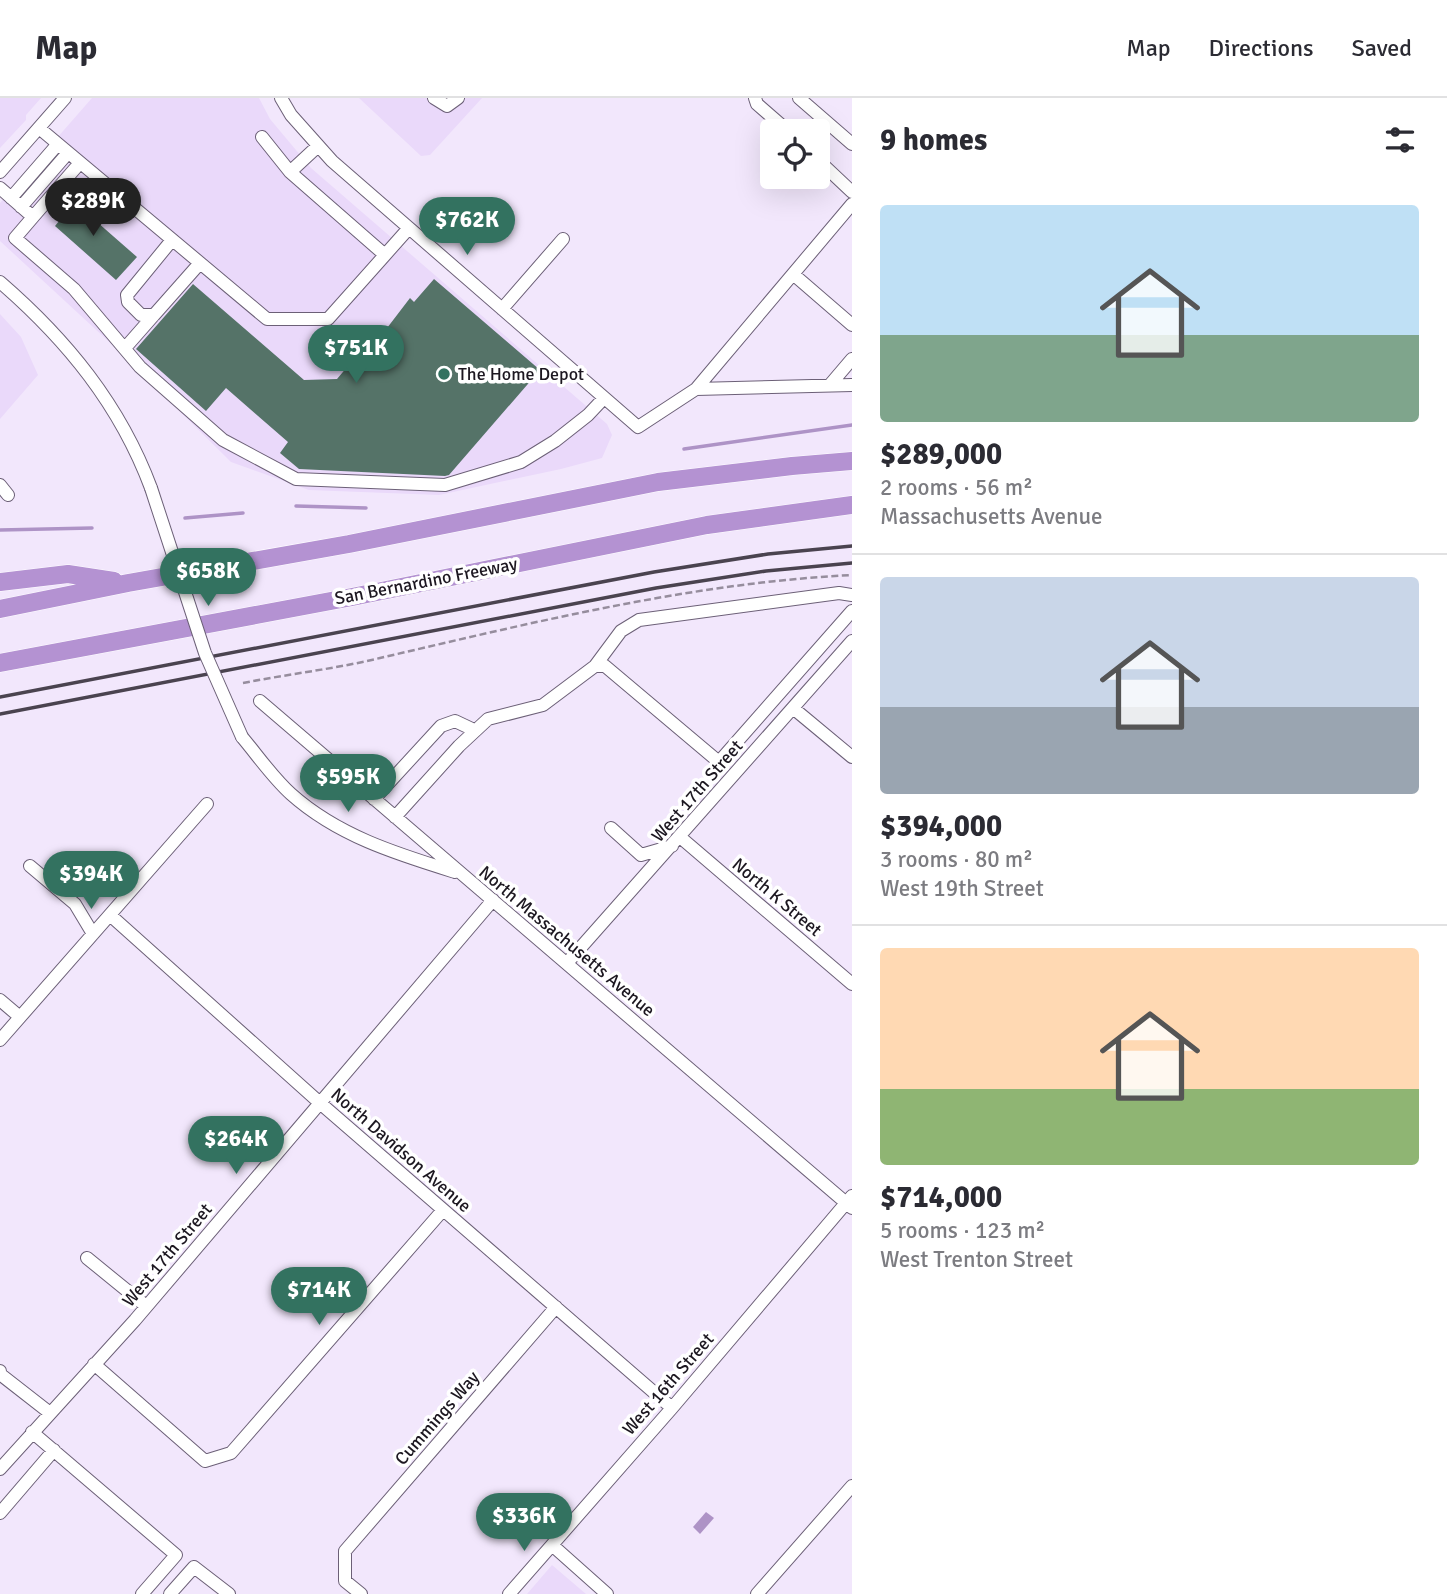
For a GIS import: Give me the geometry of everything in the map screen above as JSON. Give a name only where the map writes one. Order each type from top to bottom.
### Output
[{"type":"highway","points":[[0,609],[128,583],[349,544],[658,482],[852,461]]},
{"type":"highway","name":"San Bernardino Freeway","points":[[0,663],[352,597],[707,525],[852,505]]},
{"type":"highway","points":[[0,582],[68,574],[128,583]]},
{"type":"street","points":[[0,172],[65,98]]},
{"type":"street","points":[[281,98],[291,115],[332,161],[638,427],[696,389],[852,204]]},
{"type":"street","points":[[434,98],[447,106],[458,98]]},
{"type":"street","points":[[755,98],[757,104],[774,119]]},
{"type":"street","points":[[799,98],[852,144]]},
{"type":"street","points":[[39,128],[267,319],[328,319],[409,228]]},
{"type":"street","points":[[262,137],[290,172],[385,255]]},
{"type":"street","points":[[290,172],[318,146]]},
{"type":"street","points":[[16,202],[62,149]]},
{"type":"street","points":[[79,164],[15,237],[74,289],[140,367],[223,440],[296,479],[445,485],[521,462],[555,441],[588,415],[604,398]]},
{"type":"street","points":[[830,171],[852,192]]},
{"type":"street","points":[[0,188],[33,217]]},
{"type":"street","points":[[502,309],[563,239]]},
{"type":"street","points":[[154,315],[141,315],[128,302],[127,295],[172,240]]},
{"type":"street","points":[[125,348],[200,263]]},
{"type":"street","points":[[793,274],[852,325]]},
{"type":"street","points":[[0,282],[36,316],[100,388],[121,421],[139,456],[151,488],[205,653],[243,737],[292,795],[338,828],[369,844],[462,875]]},
{"type":"street","points":[[829,386],[852,359]]},
{"type":"street","points":[[696,389],[852,385]]},
{"type":"street","points":[[395,817],[474,730],[488,719],[543,705],[595,666],[621,631],[639,620],[839,593],[852,595]]},
{"type":"street","points":[[595,666],[605,666],[719,762],[852,611]]},
{"type":"street","name":"West 17th Street","points":[[567,963],[852,641]]},
{"type":"street","name":"North Massachusetts Avenue","points":[[260,701],[850,1202]]},
{"type":"street","points":[[793,708],[852,757]]},
{"type":"street","points":[[374,799],[441,726],[455,721],[474,730]]},
{"type":"street","points":[[0,1040],[206,804]]},
{"type":"street","points":[[611,828],[641,855],[676,841]]},
{"type":"street","name":"North K Street","points":[[676,841],[852,984]]},
{"type":"street","points":[[30,866],[75,904],[93,934]]},
{"type":"street","name":"West 17th Street","points":[[0,1469],[146,1306],[493,900]]},
{"type":"street","name":"North Davidson Avenue","points":[[110,915],[320,1103],[672,1408]]},
{"type":"street","points":[[0,1000],[20,1017]]},
{"type":"street","name":"West 16th Street","points":[[509,1594],[850,1202]]},
{"type":"street","points":[[94,1364],[205,1461],[231,1453],[443,1210]]},
{"type":"street","points":[[87,1258],[146,1306]]},
{"type":"street","name":"Cummings Way","points":[[361,1594],[345,1581],[345,1551],[556,1307]]},
{"type":"street","points":[[0,1371],[50,1413]]},
{"type":"street","points":[[32,1432],[176,1555],[142,1594]]},
{"type":"street","points":[[0,1513],[54,1450]]},
{"type":"street","points":[[757,1594],[852,1486]]},
{"type":"street","points":[[552,1545],[607,1594]]},
{"type":"street","points":[[170,1594],[194,1567],[229,1594]]},
{"type":"path","points":[[243,683],[377,659],[467,636],[737,584],[852,575]]},
{"type":"shaded area","points":[[0,98],[41,98],[26,115],[26,120],[0,148]]},
{"type":"shaded area","points":[[92,98],[259,98],[270,119],[311,168],[607,424],[612,435],[602,458],[439,495],[309,490],[231,462],[119,351],[0,241],[0,203]]},
{"type":"shaded area","points":[[359,98],[482,98],[430,155],[421,156]]},
{"type":"shaded area","points":[[0,314],[21,337],[38,375],[0,419]]},
{"type":"shaded area","points":[[706,1512],[714,1518],[700,1534],[693,1527]]},
{"type":"shaded area","points":[[552,1565],[586,1594],[527,1594]]},
{"type":"building","points":[[65,194],[137,257],[116,280],[55,226],[64,215],[54,206]]},
{"type":"building","name":"The Home Depot","points":[[434,279],[540,370],[449,475],[445,476],[299,469],[280,453],[288,442],[226,388],[206,411],[136,349],[193,284],[304,380],[337,379],[380,328],[384,332],[410,298],[414,302]]},
{"type":"waterway","points":[[684,449],[852,425]]},
{"type":"waterway","points":[[296,506],[366,508]]},
{"type":"waterway","points":[[185,518],[243,513]]},
{"type":"waterway","points":[[0,530],[92,528]]},
{"type":"railway","points":[[0,697],[654,572],[768,554],[852,546]]},
{"type":"railway","points":[[0,714],[656,588],[766,571],[852,563]]},
{"type":"place","name":"The Home Depot","points":[[444,374]]}]
